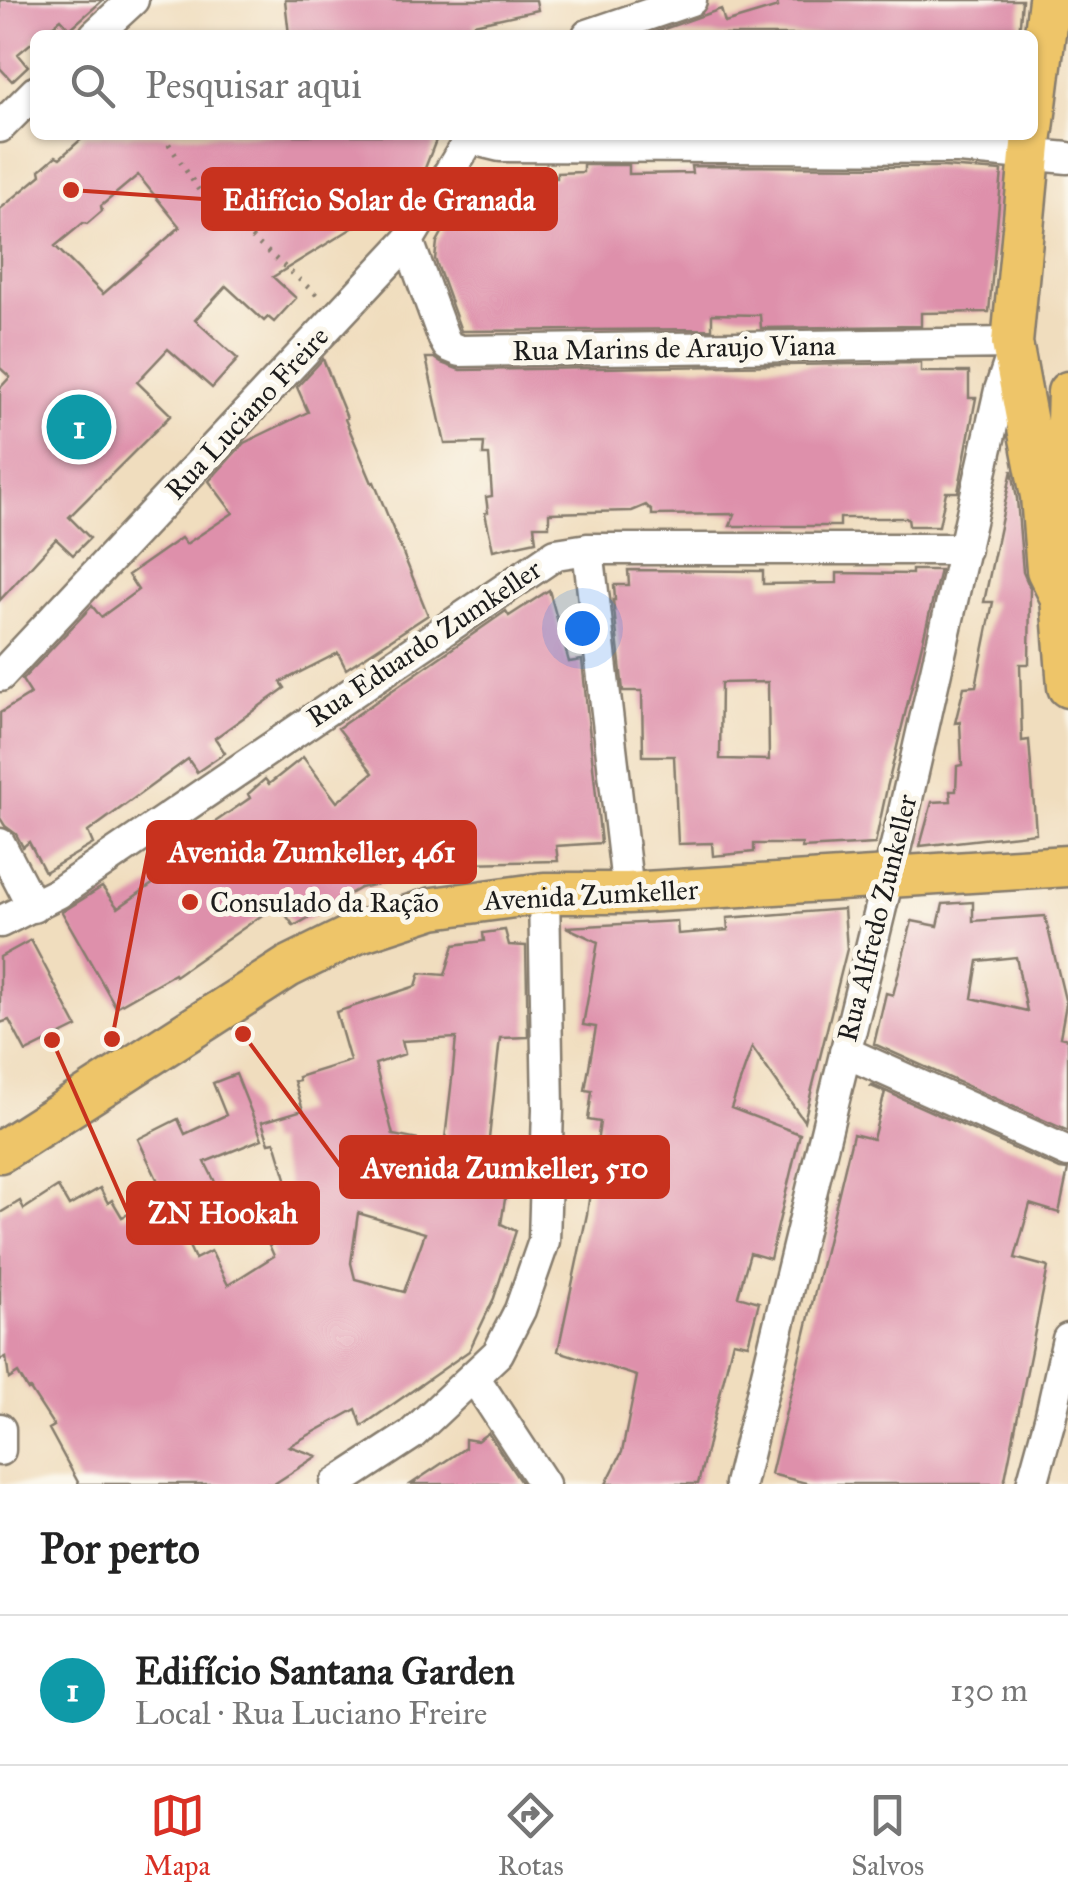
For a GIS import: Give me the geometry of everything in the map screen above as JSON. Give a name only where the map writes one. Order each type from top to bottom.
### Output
[{"type":"main road","points":[[1049,0],[1041,144],[1013,348],[1041,496],[1047,570],[1061,598]]},
{"type":"main road","points":[[1068,392],[1061,598],[1068,687]]},
{"type":"main road","name":"Avenida Zumkeller","points":[[0,1152],[288,968],[359,932],[432,908],[544,893],[628,893],[1068,866]]},
{"type":"street","points":[[603,30],[691,0]]},
{"type":"street","points":[[104,30],[129,15]]},
{"type":"street","points":[[0,126],[30,97]]},
{"type":"street","name":"Rua Luciano Freire","points":[[0,676],[408,242],[470,140]]},
{"type":"street","points":[[481,140],[500,146],[958,148],[1041,144]]},
{"type":"street","name":"Rua Marins de Araujo Viana","points":[[408,242],[444,340],[460,351],[1013,348]]},
{"type":"street","name":"Rua Alfredo Zunkeller","points":[[740,1484],[1013,348]]},
{"type":"street","name":"Rua Eduardo Zumkeller","points":[[0,922],[58,893],[556,554],[588,550],[965,549]]},
{"type":"street","points":[[588,550],[628,893]]},
{"type":"street","points":[[0,844],[34,907]]},
{"type":"street","points":[[336,1484],[411,1435],[474,1377],[498,1353],[520,1310],[544,1241],[548,1110],[544,893]]},
{"type":"street","points":[[844,1052],[1068,1152]]},
{"type":"street","points":[[1032,1484],[1068,1338]]},
{"type":"street","points":[[474,1377],[544,1484]]},
{"type":"street","points":[[0,1428],[0,1450]]},
{"type":"path","points":[[166,140],[200,192],[340,315]]},
{"type":"building","points":[[0,0],[103,0],[70,29],[61,19],[47,30],[30,30],[30,44],[18,54],[28,66],[12,81],[0,68]]},
{"type":"building","points":[[285,0],[536,0],[538,10],[474,24],[475,30],[288,30]]},
{"type":"building","points":[[776,0],[1022,0],[1019,30],[661,30],[721,9],[725,23],[778,7]]},
{"type":"building","points":[[80,140],[436,140],[420,181],[375,185],[380,211],[273,277],[296,298],[274,322],[268,317],[264,321],[226,286],[195,320],[238,359],[212,388],[168,349],[137,382],[171,415],[69,517],[90,538],[73,555],[56,539],[0,600],[0,388],[10,377],[0,368],[0,209],[41,175],[40,170],[56,156],[60,158]],"holes":[[[138,175],[180,227],[103,294],[55,246],[83,223],[87,224],[102,211],[101,206]]]},
{"type":"building","points":[[583,165],[629,165],[629,174],[692,173],[691,166],[944,167],[1002,171],[989,312],[921,313],[921,326],[761,328],[760,315],[712,314],[712,329],[461,331],[435,259],[437,242],[448,222],[464,222],[463,197],[470,188],[477,188],[476,173],[506,173],[506,178],[557,178],[557,173],[583,172]]},
{"type":"building","points":[[426,358],[460,370],[921,363],[921,372],[969,372],[969,398],[976,398],[958,492],[946,492],[939,526],[909,526],[908,518],[840,518],[840,526],[730,526],[735,514],[652,515],[646,505],[632,511],[549,513],[549,526],[534,526],[536,541],[493,550],[485,513],[486,497],[492,496],[489,455],[483,455],[484,443],[445,444]]},
{"type":"building","points":[[323,359],[428,615],[346,669],[338,653],[281,682],[285,688],[215,738],[225,753],[197,772],[188,759],[88,832],[93,844],[45,872],[29,842],[23,847],[0,818],[0,713],[31,694],[22,680],[92,606],[101,617],[138,590],[128,575],[181,538],[186,544],[233,513],[209,481],[244,443],[308,412],[297,387]]},
{"type":"building","points":[[1012,470],[1023,572],[1030,588],[1029,664],[1020,664],[1022,741],[1029,740],[1036,833],[920,846],[932,802],[951,801],[950,791],[956,791],[957,766],[962,765],[960,722],[955,723],[964,687],[976,686],[993,602],[984,602]]},
{"type":"building","points":[[628,570],[763,571],[763,584],[837,583],[837,573],[912,574],[912,570],[940,570],[875,844],[802,848],[802,844],[754,844],[754,852],[713,856],[712,843],[678,844],[674,756],[643,756],[642,691],[623,691],[613,600],[614,585],[629,585]],"holes":[[[768,682],[769,760],[720,759],[721,683]]]},
{"type":"building","points":[[549,590],[569,662],[582,660],[601,843],[556,846],[558,861],[467,863],[360,888],[294,926],[278,904],[175,976],[116,1007],[62,912],[102,887],[118,908],[224,834],[215,822],[250,798],[248,794],[265,779],[269,784],[303,757],[337,802],[373,773],[338,728],[506,611],[509,616]]},
{"type":"building","points":[[973,902],[973,921],[1045,916],[1066,1004],[1060,1037],[1068,1039],[1068,1131],[874,1044],[886,993],[893,995],[912,921],[938,926],[943,904]],"holes":[[[1016,957],[1027,1011],[972,998],[978,961]]]},
{"type":"building","points":[[844,909],[847,949],[804,1121],[752,1047],[731,1108],[800,1134],[770,1259],[750,1253],[738,1296],[759,1302],[748,1344],[733,1341],[698,1484],[606,1484],[622,1452],[637,1376],[558,1351],[587,1214],[600,1122],[588,1120],[592,1091],[585,1090],[596,1027],[583,1025],[598,942],[566,927],[677,921],[678,934],[728,930],[727,918]]},
{"type":"building","points":[[505,930],[509,945],[526,946],[528,1037],[500,1038],[487,1157],[511,1162],[501,1224],[516,1231],[494,1298],[469,1351],[362,1426],[356,1409],[289,1446],[317,1456],[274,1484],[79,1484],[49,1429],[54,1426],[18,1373],[9,1379],[6,1357],[0,1360],[0,1213],[20,1201],[24,1209],[58,1187],[69,1206],[100,1188],[122,1217],[165,1196],[138,1139],[178,1119],[185,1134],[226,1115],[213,1083],[236,1074],[262,1139],[205,1162],[219,1190],[174,1214],[195,1259],[211,1251],[228,1285],[274,1256],[267,1240],[300,1223],[275,1142],[269,1143],[262,1122],[303,1110],[294,1081],[298,1077],[350,1061],[336,1012],[416,986],[420,973],[445,975],[454,945],[484,941],[483,933]],"holes":[[[456,1038],[452,1079],[440,1182],[429,1142],[393,1135],[375,1064],[405,1054],[402,1041]],[[358,1213],[425,1233],[404,1292],[355,1279],[351,1263]]]},
{"type":"building","points":[[31,940],[77,1027],[26,1052],[9,1020],[0,1023],[0,957]]},
{"type":"building","points":[[872,1085],[1068,1170],[1059,1213],[1030,1204],[1015,1258],[1048,1267],[1004,1484],[810,1484],[771,1474],[853,1134],[873,1139],[885,1092]]},
{"type":"building","points":[[488,1433],[522,1484],[411,1484],[465,1448],[465,1439],[477,1441]]},
{"type":"place","name":"Edifício Solar de Granada","points":[[71,190]]},
{"type":"place","name":"Edifício Santana Garden","points":[[79,427]]},
{"type":"place","name":"Consulado da Ração","points":[[190,902]]},
{"type":"place","name":"Avenida Zumkeller, 510","points":[[243,1034]]},
{"type":"place","name":"Avenida Zumkeller, 461","points":[[112,1039]]},
{"type":"place","name":"ZN Hookah","points":[[52,1040]]}]
